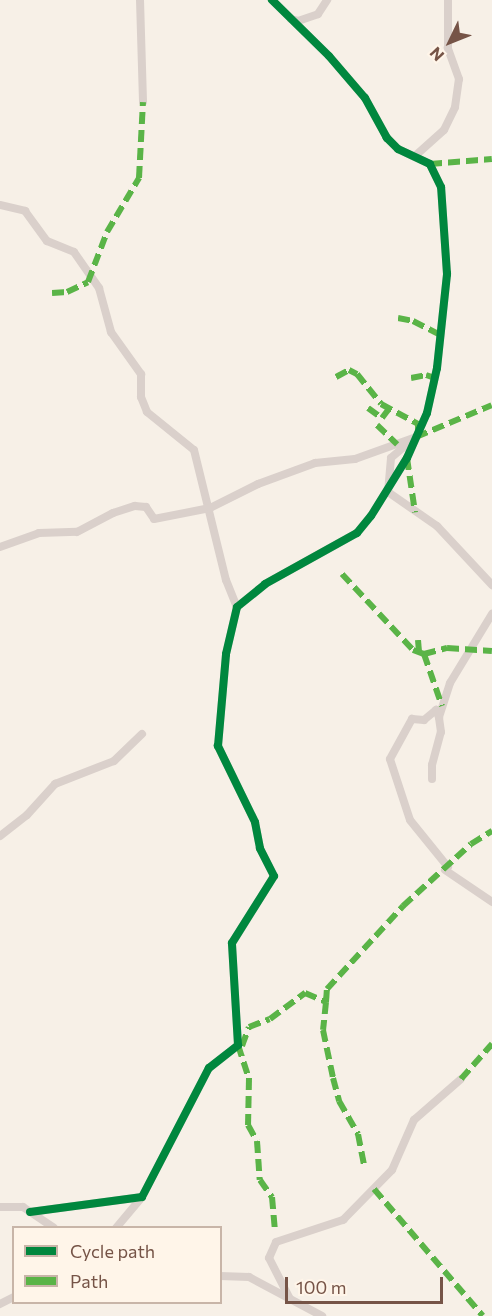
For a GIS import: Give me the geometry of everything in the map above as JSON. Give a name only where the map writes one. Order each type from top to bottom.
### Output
[{"type":"street","points":[[140,0],[143,102]]},
{"type":"street","points":[[237,607],[265,584],[357,533],[388,492],[427,413],[437,368],[447,274],[441,188],[430,164],[387,138],[365,98],[272,0]]},
{"type":"street","points":[[291,18],[298,21],[318,14],[327,0]]},
{"type":"street","points":[[415,156],[444,130],[455,107],[459,79],[448,48],[448,0]]},
{"type":"street","points":[[0,205],[25,211],[37,231],[48,241],[67,246],[84,266],[99,288],[111,332],[141,374],[141,397],[147,412],[194,450],[226,580],[237,607],[226,654],[218,746],[255,822],[260,848],[274,876],[232,943],[238,1045],[209,1068],[142,1197],[117,1226]]},
{"type":"street","points":[[388,492],[391,458],[416,436]]},
{"type":"street","points":[[0,547],[39,533],[77,532],[113,513],[135,507],[146,507],[154,519],[210,508],[258,484],[315,463],[356,459],[416,436]]},
{"type":"street","points":[[388,492],[437,526],[492,585]]},
{"type":"street","points":[[439,717],[450,683],[492,614]]},
{"type":"street","points":[[432,779],[441,732],[439,717],[435,710],[424,720],[412,719],[390,759],[410,820],[447,869],[492,902]]},
{"type":"street","points":[[0,836],[27,815],[55,784],[114,761],[142,734]]},
{"type":"street","points":[[290,1299],[269,1258],[276,1242],[343,1220],[392,1170],[414,1120],[461,1079]]},
{"type":"street","points":[[30,1212],[142,1197]]},
{"type":"street","points":[[0,1207],[23,1207],[52,1226]]},
{"type":"street","points":[[222,1276],[249,1277],[322,1316]]},
{"type":"marked path","points":[[52,293],[67,292],[88,282],[107,232],[139,178],[143,102]]},
{"type":"marked path","points":[[430,164],[492,159]]},
{"type":"marked path","points":[[398,318],[413,321],[440,335]]},
{"type":"marked path","points":[[336,377],[349,370],[357,374],[381,404],[418,424],[418,431]]},
{"type":"marked path","points":[[411,378],[426,375],[435,378]]},
{"type":"marked path","points":[[416,437],[492,405]]},
{"type":"marked path","points":[[368,408],[382,418],[388,410]]},
{"type":"marked path","points":[[377,425],[397,444]]},
{"type":"marked path","points":[[407,458],[415,512]]},
{"type":"marked path","points":[[342,574],[413,650],[424,654],[447,648],[492,651]]},
{"type":"marked path","points":[[418,640],[419,652]]},
{"type":"marked path","points":[[424,654],[442,706]]},
{"type":"marked path","points":[[326,1002],[327,989],[403,906],[471,844],[492,831]]},
{"type":"marked path","points":[[242,1046],[249,1027],[270,1019],[305,993],[326,1002],[323,1030],[333,1078],[339,1101],[358,1134],[364,1164]]},
{"type":"marked path","points":[[461,1079],[492,1044]]},
{"type":"marked path","points":[[238,1045],[249,1078],[248,1125],[257,1141],[260,1180],[272,1197],[275,1233]]},
{"type":"marked path","points":[[374,1189],[483,1316]]},
{"type":"cycle path","points":[[30,1212],[142,1197],[209,1068],[238,1045],[232,943],[274,876],[260,848],[255,822],[218,746],[226,654],[237,607],[265,584],[357,533],[371,516],[407,458],[427,413],[437,368],[447,274],[441,187],[430,164],[398,149],[387,138],[365,98],[329,56],[272,0]]}]
